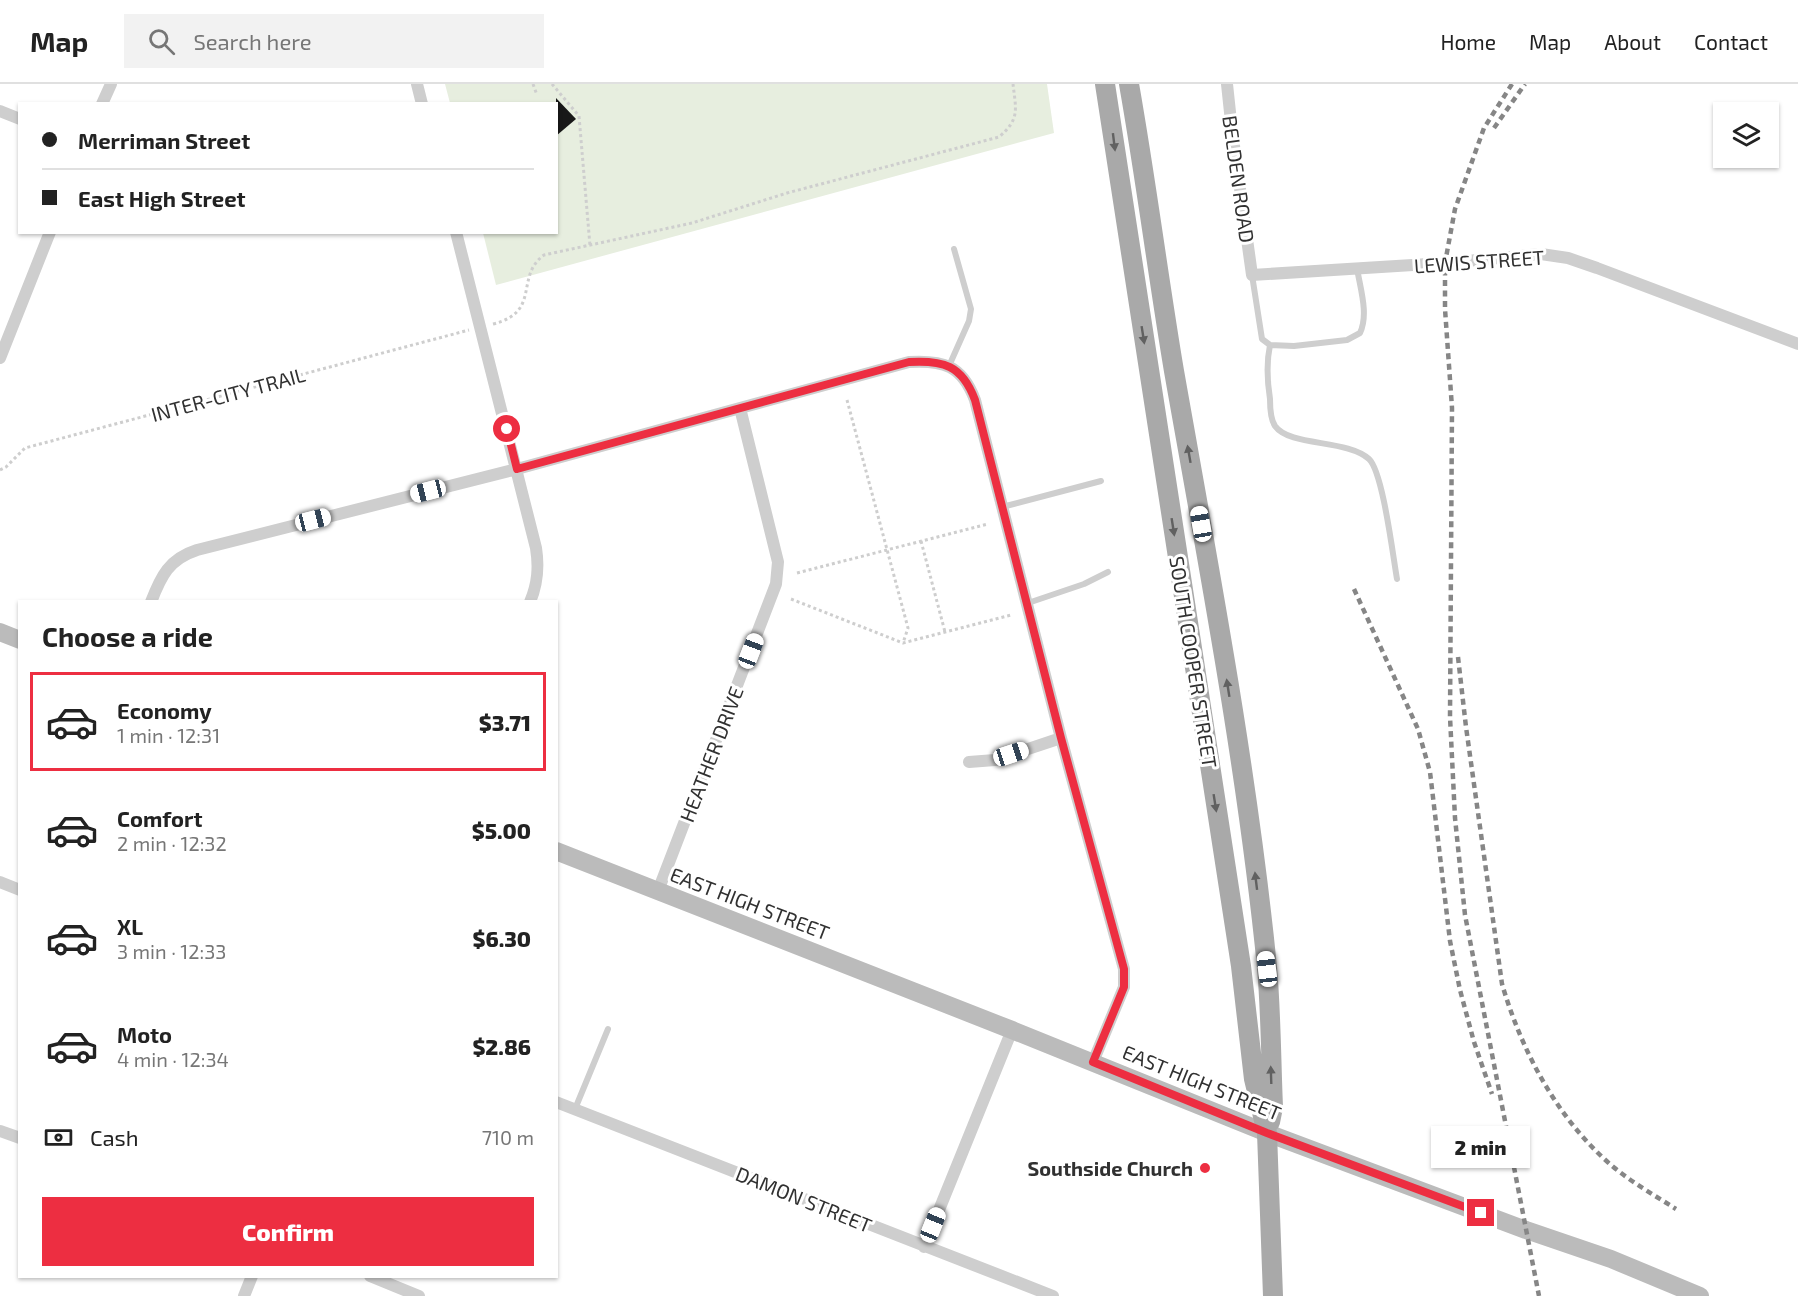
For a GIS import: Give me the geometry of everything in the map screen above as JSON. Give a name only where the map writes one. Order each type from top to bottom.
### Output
[{"type":"main road","name":"SOUTH COOPER STREET","points":[[1105,84],[1241,966],[1254,1079],[1267,1133],[1273,1296]]},
{"type":"main road","name":"SOUTH COOPER STREET","points":[[1129,84],[1162,298],[1245,791],[1267,969],[1273,1107],[1267,1133]]},
{"type":"street","points":[[103,102],[111,84]]},
{"type":"street","points":[[417,84],[422,102]]},
{"type":"street","name":"BELDEN ROAD","points":[[1227,84],[1252,275]]},
{"type":"street","points":[[0,111],[18,118]]},
{"type":"street","points":[[0,358],[49,234]]},
{"type":"street","points":[[457,234],[536,548],[539,569],[531,600]]},
{"type":"street","name":"LEWIS STREET","points":[[1252,275],[1445,263],[1541,254],[1568,258],[1798,344]]},
{"type":"street","points":[[152,600],[164,573],[174,560],[187,553],[517,469],[909,362],[932,360],[953,369],[971,388],[975,400],[1061,738],[1124,969],[1124,987],[1093,1062]]},
{"type":"street","name":"HEATHER DRIVE","points":[[658,891],[776,585],[778,562],[740,408]]},
{"type":"street","points":[[0,632],[18,639]]},
{"type":"street","points":[[969,762],[995,760],[1061,738]]},
{"type":"street","name":"EAST HIGH STREET","points":[[558,852],[1093,1062],[1267,1133],[1526,1230],[1611,1259],[1700,1296]]},
{"type":"street","points":[[0,882],[18,889]]},
{"type":"street","points":[[924,1247],[1012,1030]]},
{"type":"street","name":"DAMON STREET","points":[[558,1103],[1053,1296]]},
{"type":"street","points":[[0,1131],[18,1137]]},
{"type":"street","points":[[244,1296],[251,1278]]},
{"type":"street","points":[[375,1278],[419,1296]]},
{"type":"lane","points":[[953,369],[969,321],[970,309],[954,249]]},
{"type":"lane","points":[[1252,275],[1262,339],[1270,345],[1294,346],[1347,340],[1360,333],[1363,327],[1364,312],[1357,267]]},
{"type":"lane","points":[[1270,345],[1266,370],[1275,426],[1285,434],[1352,450],[1370,460],[1381,490],[1397,579]]},
{"type":"lane","points":[[1001,507],[1101,481]]},
{"type":"lane","points":[[1028,603],[1084,584],[1108,572]]},
{"type":"lane","points":[[575,1109],[608,1029]]},
{"type":"path","points":[[533,84],[537,95]]},
{"type":"path","points":[[552,84],[579,116],[590,246]]},
{"type":"path","points":[[501,322],[508,320],[521,309],[534,262],[544,255],[692,223],[787,193],[999,137],[1012,125],[1016,109],[1013,84]]},
{"type":"path","name":"INTER-CITY TRAIL","points":[[0,470],[25,448],[463,332]]},
{"type":"path","points":[[847,400],[908,628],[903,643]]},
{"type":"path","points":[[797,573],[988,524]]},
{"type":"path","points":[[921,541],[945,632]]},
{"type":"path","points":[[790,598],[903,643],[1011,615]]},
{"type":"green space","points":[[445,84],[1047,84],[1054,133],[496,285],[483,234],[558,234],[558,102],[450,102]]},
{"type":"building","points":[[556,98],[576,119],[558,134],[558,102]]},
{"type":"railway","points":[[1512,84],[1484,128],[1455,209],[1445,263],[1445,309],[1452,408],[1450,717],[1455,818],[1465,915],[1539,1296]]},
{"type":"railway","points":[[1494,128],[1525,84]]},
{"type":"railway","points":[[1354,589],[1418,729],[1430,772],[1450,941],[1474,1042],[1492,1094]]},
{"type":"railway","points":[[1458,657],[1502,984],[1510,1009],[1531,1059],[1558,1105],[1574,1126],[1611,1165],[1676,1209]]},
{"type":"place","name":"Southside Church","points":[[1205,1168]]},
{"type":"route","points":[[507,429],[517,469],[909,362],[932,360],[958,372],[971,388],[975,400],[1061,738],[1124,969],[1124,987],[1093,1062],[1267,1133],[1481,1213]]}]
